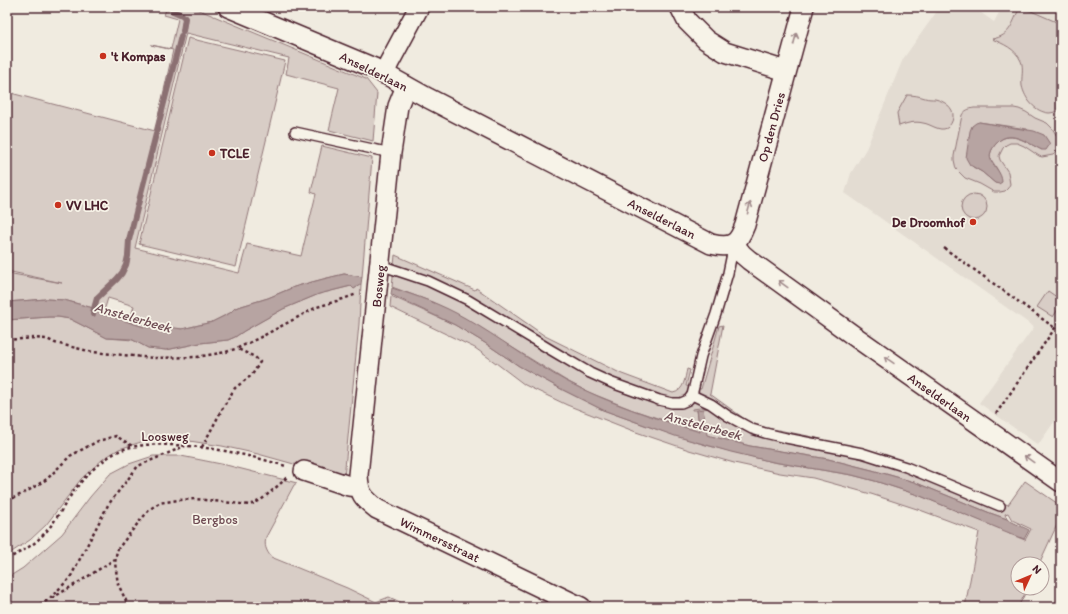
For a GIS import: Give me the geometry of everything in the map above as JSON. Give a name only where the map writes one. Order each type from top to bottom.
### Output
[{"type":"street","name":"Anselderlaan","points":[[228,7],[374,68],[428,98],[711,244],[719,246],[734,244],[746,257],[1061,482]]},
{"type":"street","points":[[384,74],[419,7]]},
{"type":"street","points":[[680,7],[687,21],[706,40],[725,52],[786,71]]},
{"type":"street","name":"Op den Dries","points":[[734,244],[739,239],[745,225],[804,7]]},
{"type":"street","name":"Bosweg","points":[[359,487],[358,475],[391,153],[398,106],[406,86]]},
{"type":"street","points":[[300,470],[349,486],[359,487]]},
{"type":"street","name":"Wimmersstraat","points":[[359,487],[362,495],[377,509],[581,607]]},
{"type":"lane","points":[[295,132],[391,153]]},
{"type":"lane","points":[[380,265],[428,281],[468,300],[545,347],[612,383],[659,400],[672,403],[681,403],[688,400],[692,395],[701,356],[716,314],[728,273],[734,244]]},
{"type":"lane","points":[[692,395],[711,404],[728,416],[752,429],[786,438],[862,453],[906,466],[1000,506]]},
{"type":"path","points":[[944,248],[1055,328]]},
{"type":"path","points":[[7,340],[36,338],[47,339],[55,343],[93,352],[153,358],[197,357],[226,352],[238,348],[317,307],[360,293]]},
{"type":"path","points":[[985,428],[1061,321]]},
{"type":"path","points":[[202,447],[235,388],[252,375],[260,362],[255,357],[238,348]]},
{"type":"path","points":[[7,501],[26,492],[47,479],[70,456],[98,441],[116,436],[134,447]]},
{"type":"path","name":"Loosweg","points":[[7,559],[32,545],[40,538],[55,520],[82,481],[93,470],[110,456],[134,447],[154,444],[202,447],[248,455],[300,470]]},
{"type":"path","points":[[48,600],[70,578],[108,506],[138,466],[186,445]]},
{"type":"path","points":[[129,607],[118,584],[115,560],[118,550],[150,509],[159,503],[196,499],[250,505],[261,500],[300,470]]},
{"type":"path","points":[[34,607],[115,560]]},
{"type":"shaded area","name":"De Droomhof","points":[[940,7],[973,7],[994,22],[1002,7],[1061,7],[1061,412],[1038,445],[979,403],[1034,327],[845,193],[851,173],[866,149],[903,59]]},
{"type":"green space","points":[[167,7],[192,7],[366,79],[377,93],[373,141],[329,130],[339,88],[286,74],[289,58],[186,33],[135,248],[239,273],[247,244],[301,256],[316,194],[311,192],[322,146],[372,158],[362,277],[344,274],[294,287],[268,298],[235,308],[230,313],[212,322],[182,329],[144,327],[129,322],[134,306],[108,298],[104,311],[64,300],[46,299],[7,302],[7,273],[62,283],[7,271],[7,92],[155,131],[173,50],[151,45],[171,49],[178,19],[164,15]]},
{"type":"green space","points":[[1020,7],[1061,24],[1061,110],[1050,113],[1044,112],[1031,104],[1023,91],[1021,61],[1008,47],[992,39],[1007,32]]},
{"type":"green space","name":"TCLE","points":[[188,38],[285,61],[236,267],[139,244]]},
{"type":"green space","points":[[907,95],[942,101],[952,110],[952,122],[947,128],[944,129],[917,122],[899,126],[897,113]]},
{"type":"green space","points":[[1014,108],[1026,112],[1047,123],[1052,128],[1060,141],[1060,147],[1053,155],[1042,157],[1017,143],[1010,143],[1006,145],[999,156],[1008,172],[1010,184],[1005,191],[994,192],[965,178],[956,169],[954,156],[962,115],[969,109]],"holes":[[[979,122],[1027,129],[1042,150],[1018,138],[1011,137],[999,140],[994,146],[990,157],[999,172],[1000,183],[995,183],[982,172],[973,167]]]},
{"type":"green space","points":[[974,194],[983,198],[987,207],[983,216],[974,220],[965,216],[961,207],[965,198]]},
{"type":"green space","points":[[395,255],[475,290],[476,288],[545,336],[622,374],[673,393],[680,390],[682,387],[687,369],[690,370],[686,386],[701,389],[719,326],[723,325],[710,394],[753,425],[813,437],[898,460],[939,475],[1008,505],[1025,481],[1061,506],[1061,516],[1043,556],[1010,556],[1010,596],[1024,596],[1018,607],[965,607],[979,532],[871,494],[813,478],[780,473],[734,463],[689,450],[636,432],[567,405],[525,385],[475,348],[390,307],[391,296],[455,325],[519,366],[563,390],[603,410],[650,427],[702,444],[773,462],[852,475],[875,481],[918,495],[1002,529],[1002,531],[1025,540],[1031,529],[1012,520],[1008,513],[1005,514],[1007,519],[914,482],[872,470],[828,459],[750,446],[706,435],[703,409],[709,407],[692,409],[697,410],[700,432],[633,410],[588,392],[565,380],[464,318],[432,302],[392,287]]},
{"type":"green space","points":[[361,284],[359,324],[344,478],[258,454],[222,446],[183,440],[162,439],[141,442],[119,449],[103,459],[81,479],[46,525],[30,540],[7,555],[7,320],[49,317],[70,319],[107,338],[133,340],[148,348],[166,350],[200,343],[228,340],[283,309],[319,294],[351,286],[354,289]]},
{"type":"green space","points":[[1048,291],[1061,300],[1061,305],[1053,317],[1037,307]]},
{"type":"green space","name":"Bergbos","points":[[153,456],[181,456],[226,465],[297,483],[294,485],[266,537],[266,548],[271,557],[347,588],[376,602],[389,597],[411,607],[7,607],[7,578],[23,568],[62,534],[90,497],[110,474],[129,464]]},
{"type":"water","points":[[979,122],[1034,131],[1044,135],[1050,144],[1046,150],[1042,150],[1018,138],[1006,137],[1000,140],[990,154],[990,158],[1002,179],[1002,182],[999,184],[995,183],[982,172],[970,165],[966,158],[970,131],[972,126]]},
{"type":"water","points":[[344,274],[362,277],[361,284],[354,289],[351,286],[319,294],[283,309],[228,340],[200,343],[166,350],[148,348],[131,339],[107,338],[70,319],[49,317],[7,320],[7,302],[46,299],[64,300],[104,311],[103,314],[144,327],[169,327],[182,329],[212,322],[230,313],[235,308],[268,298],[294,287]]},
{"type":"water","name":"Anstelerbeek","points":[[392,288],[429,301],[456,313],[478,325],[540,366],[566,381],[632,410],[700,432],[697,410],[703,409],[707,435],[750,446],[828,459],[914,482],[1007,519],[1029,530],[1024,539],[918,495],[875,481],[852,475],[773,462],[731,452],[675,436],[603,410],[519,366],[455,325],[396,297],[391,294]]},
{"type":"waterway","points":[[171,7],[173,11],[185,18],[183,31]]},
{"type":"waterway","name":"Anstelerbeek","points":[[93,314],[97,298],[117,279],[126,265],[129,240],[181,36]]},
{"type":"place","name":"'t Kompas","points":[[103,56]]},
{"type":"place","name":"TCLE","points":[[212,153]]},
{"type":"place","name":"VV LHC","points":[[58,205]]},
{"type":"place","name":"De Droomhof","points":[[973,222]]}]
